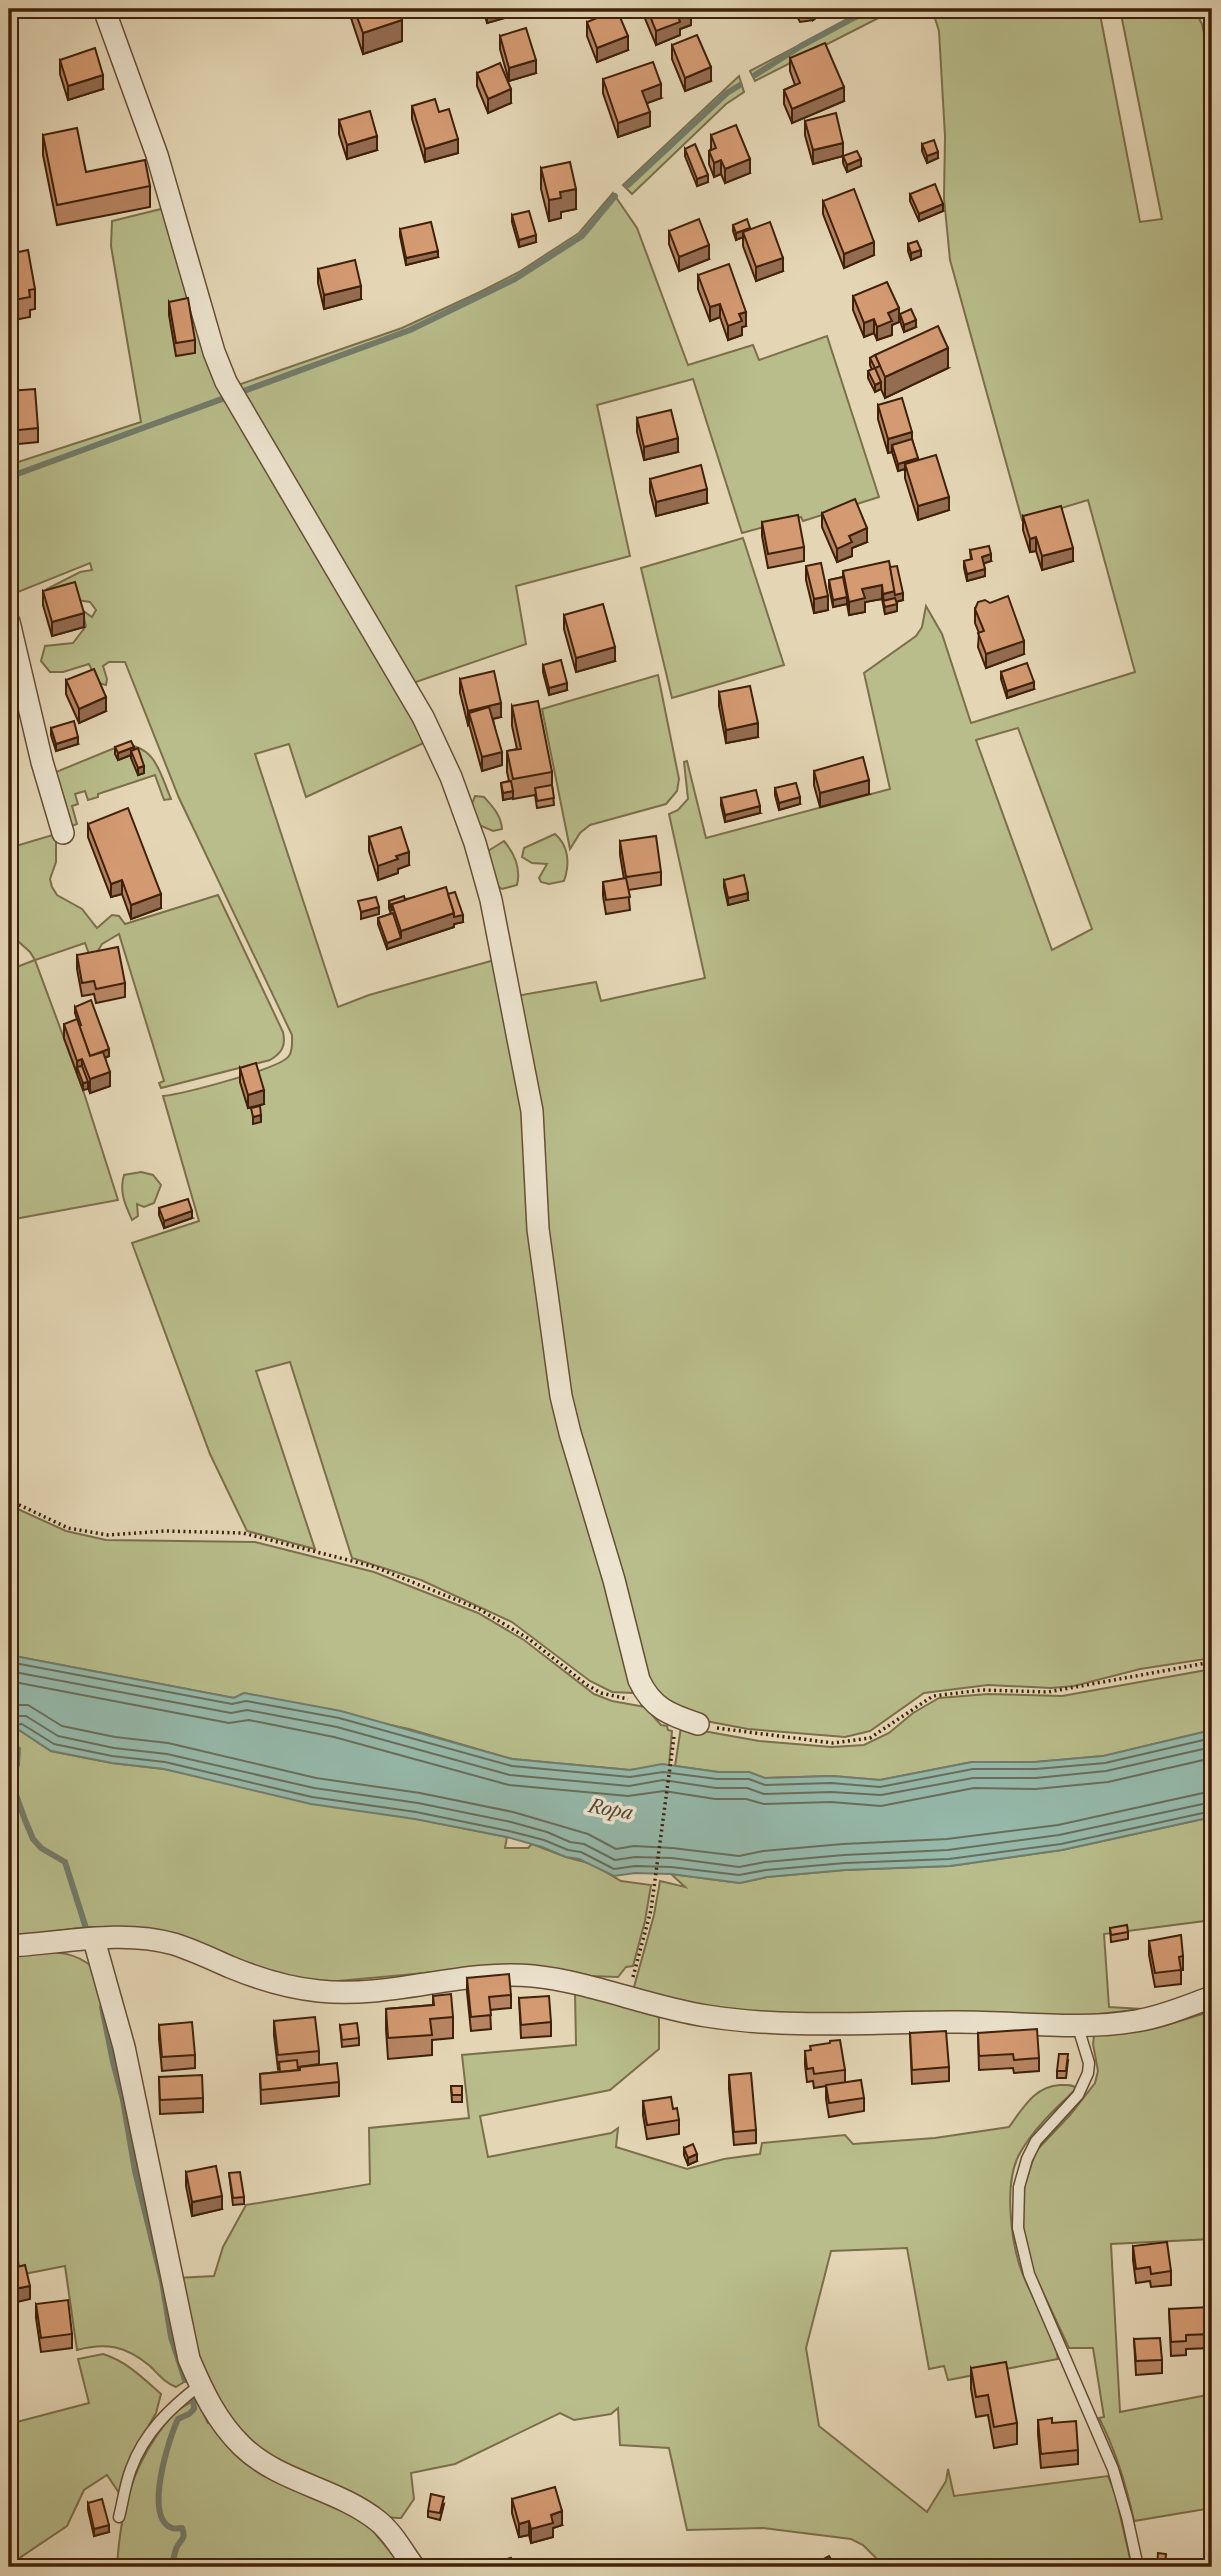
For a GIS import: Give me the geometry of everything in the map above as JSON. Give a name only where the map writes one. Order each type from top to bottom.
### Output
[{"type":"street","points":[[104,9],[157,155],[214,352],[226,382],[423,717],[451,777],[475,843],[491,900],[530,1102],[538,1229],[561,1396],[570,1433],[614,1580],[639,1680],[646,1695],[677,1718],[698,1724]]},
{"type":"street","points":[[9,622],[42,762],[63,833]]},
{"type":"street","points":[[9,1946],[142,1937],[173,1944],[262,1979],[321,1992],[382,1990],[444,1981],[531,1976],[558,1980],[669,2009],[751,2021],[822,2024],[1114,2024],[1159,2016],[1212,1997]]},
{"type":"street","points":[[94,1940],[124,2047],[189,2359],[200,2385],[225,2426],[242,2446],[270,2468],[365,2512],[389,2532],[414,2567]]},
{"type":"lane","points":[[1077,2024],[1089,2063],[1088,2073],[1078,2095],[1036,2141],[1027,2159],[1019,2186],[1018,2228],[1029,2274],[1113,2469],[1138,2567]]},
{"type":"lane","points":[[119,2517],[130,2470],[150,2432],[168,2411],[200,2385]]},
{"type":"path","points":[[9,1500],[68,1528],[108,1535],[164,1531],[243,1533],[375,1567],[479,1609],[529,1639],[601,1693],[630,1699],[646,1695]]},
{"type":"path","points":[[698,1724],[750,1734],[833,1743],[870,1738],[933,1696],[982,1690],[1048,1692],[1212,1662]]},
{"type":"path","points":[[627,1997],[651,1910],[677,1718]]},
{"type":"green space","points":[[868,9],[896,9],[755,81],[750,71]]},
{"type":"green space","points":[[932,9],[1099,9],[1140,222],[1162,219],[1120,9],[1194,9],[1202,24],[1212,70],[1212,1658],[1140,1669],[1074,1686],[1051,1688],[988,1685],[924,1693],[870,1731],[845,1737],[748,1729],[695,1719],[654,1693],[645,1671],[575,1430],[516,996],[596,982],[601,1001],[705,978],[669,814],[678,810],[688,799],[684,762],[687,761],[706,838],[890,789],[864,673],[916,636],[922,627],[926,606],[942,634],[971,723],[1135,672],[1088,500],[1022,520],[950,260],[944,198],[945,136],[939,31]],"holes":[[[1018,728],[1092,929],[1052,950],[976,740]]]},
{"type":"green space","points":[[739,76],[744,92],[726,104],[632,194],[623,185]]},
{"type":"green space","points":[[613,193],[637,228],[688,365],[753,345],[759,360],[827,336],[879,497],[803,521],[801,517],[742,533],[693,379],[597,405],[630,556],[516,586],[526,644],[410,684],[235,386],[402,328],[480,292],[519,272],[579,233]]},
{"type":"green space","points":[[165,208],[199,328],[428,741],[306,797],[289,744],[255,754],[338,1007],[369,995],[498,959],[527,1111],[557,1413],[635,1680],[632,1693],[612,1692],[590,1681],[512,1622],[421,1580],[352,1558],[290,1362],[256,1371],[315,1549],[247,1531],[210,1454],[132,1243],[199,1221],[163,1096],[209,1086],[268,1067],[289,1056],[292,1044],[292,1035],[179,798],[125,662],[109,662],[103,666],[106,685],[98,683],[89,664],[63,672],[50,672],[41,661],[45,646],[73,643],[86,626],[82,610],[92,617],[96,610],[90,602],[50,596],[47,589],[80,572],[92,570],[90,563],[18,592],[9,556],[9,465],[141,422],[111,246],[112,221]]},
{"type":"green space","points":[[743,538],[784,665],[672,698],[641,568]]},
{"type":"green space","points":[[658,675],[679,779],[677,791],[666,804],[590,825],[580,833],[570,849],[542,709]]},
{"type":"green space","points":[[122,745],[142,749],[149,755],[159,770],[171,799],[164,800],[155,775],[98,794],[98,797],[88,800],[85,791],[75,794],[78,804],[72,806],[77,824],[72,826],[56,772]]},
{"type":"green space","points":[[475,796],[484,797],[490,804],[498,815],[502,829],[493,831],[479,825],[472,804]]},
{"type":"green space","points":[[56,834],[56,862],[50,879],[52,887],[57,895],[82,909],[97,928],[112,915],[119,916],[125,924],[218,895],[283,1032],[283,1045],[278,1055],[270,1060],[161,1088],[159,1083],[164,1081],[119,934],[102,944],[96,954],[89,954],[85,943],[35,960],[9,933],[9,848]]},
{"type":"green space","points":[[555,834],[566,850],[567,868],[564,881],[549,884],[541,882],[539,878],[547,864],[532,863],[522,857],[524,848]]},
{"type":"green space","points":[[504,841],[516,862],[518,879],[517,885],[502,889],[493,878],[488,851]]},
{"type":"green space","points":[[35,960],[83,1090],[118,1200],[9,1220],[9,970]]},
{"type":"green space","points":[[141,1172],[153,1175],[161,1185],[154,1203],[144,1207],[137,1204],[138,1216],[132,1220],[122,1187],[124,1175]]},
{"type":"green space","points":[[9,1505],[66,1531],[106,1540],[255,1542],[374,1572],[478,1613],[524,1640],[594,1694],[612,1701],[645,1707],[661,1725],[672,1731],[669,1765],[630,1770],[512,1759],[409,1729],[244,1693],[234,1698],[9,1655]]},
{"type":"green space","points":[[1212,1669],[1212,1730],[1104,1756],[1035,1762],[972,1762],[880,1780],[832,1776],[764,1778],[749,1772],[718,1772],[675,1766],[681,1727],[759,1741],[832,1747],[864,1745],[889,1733],[913,1713],[939,1698],[988,1694],[1062,1696]]},
{"type":"green space","points":[[19,1730],[51,1751],[112,1763],[164,1769],[507,1837],[505,1848],[528,1848],[532,1844],[592,1864],[621,1881],[651,1885],[633,1966],[626,1967],[618,1977],[501,1966],[327,1982],[292,1978],[244,1964],[199,1943],[148,1928],[87,1927],[9,1937],[9,1732]]},
{"type":"green space","points":[[1212,1817],[1212,1920],[1104,1934],[1109,2007],[1143,2009],[1081,2016],[784,2016],[692,2006],[636,1992],[634,1987],[654,1915],[660,1881],[685,1887],[671,1874],[740,1883],[767,1877],[845,1870],[950,1866],[1062,1850]]},
{"type":"green space","points":[[9,1954],[67,1954],[91,1966],[116,2055],[136,2172],[187,2380],[176,2387],[165,2381],[141,2359],[124,2350],[97,2346],[77,2350],[65,2266],[9,2277],[20,2272],[9,2210]]},
{"type":"green space","points":[[575,1992],[659,2017],[659,2049],[610,2090],[480,2116],[488,2157],[611,2133],[618,2128],[616,2147],[687,2169],[724,2159],[760,2154],[762,2143],[845,2135],[853,2144],[935,2138],[1009,2127],[1030,2099],[1043,2089],[1060,2085],[1077,2088],[1046,2119],[1020,2153],[1015,2165],[1010,2196],[1012,2231],[1019,2262],[1052,2337],[1058,2359],[948,2380],[944,2366],[929,2369],[907,2248],[831,2251],[806,2348],[819,2426],[927,2512],[946,2481],[948,2469],[954,2496],[1108,2476],[1115,2493],[1132,2567],[885,2567],[863,2545],[851,2539],[763,2528],[687,2530],[669,2448],[620,2445],[618,2408],[611,2414],[574,2420],[560,2413],[455,2464],[411,2473],[414,2499],[401,2518],[383,2516],[358,2505],[267,2455],[241,2433],[226,2414],[204,2371],[177,2278],[214,2276],[223,2247],[246,2205],[370,2184],[369,2128],[469,2118],[462,2055],[576,2045]]},
{"type":"green space","points":[[1212,2011],[1212,2239],[1111,2244],[1120,2412],[1212,2394],[1212,2508],[1134,2521],[1120,2468],[1099,2418],[1104,2417],[1093,2348],[1069,2348],[1032,2269],[1023,2238],[1022,2192],[1036,2151],[1095,2083],[1098,2071],[1093,2044],[1094,2036],[1099,2031],[1160,2027]]},
{"type":"green space","points":[[103,2354],[127,2366],[161,2394],[156,2413],[141,2439],[119,2493],[107,2475],[84,2490],[67,2526],[9,2565],[9,2424],[89,2403],[78,2359]]},
{"type":"green space","points":[[197,2400],[208,2423],[215,2421],[240,2459],[253,2461],[271,2476],[308,2496],[354,2515],[369,2526],[403,2567],[117,2567],[124,2514],[139,2466],[170,2418],[184,2406]]},
{"type":"water","name":"Ropa","points":[[9,1655],[234,1698],[244,1693],[341,1711],[512,1759],[630,1770],[662,1764],[718,1772],[749,1772],[765,1778],[832,1776],[880,1780],[972,1762],[1035,1762],[1103,1756],[1212,1730],[1212,1817],[1062,1850],[950,1866],[845,1870],[767,1877],[740,1883],[671,1874],[635,1873],[614,1876],[579,1859],[507,1837],[415,1819],[311,1804],[164,1769],[112,1763],[51,1751],[19,1730],[9,1732]]},
{"type":"building","points":[[354,9],[398,9],[402,20],[363,33]]},
{"type":"building","points":[[647,9],[691,11],[678,16],[680,22],[656,31]]},
{"type":"building","points":[[794,9],[818,9],[813,14],[800,15]]},
{"type":"building","points":[[617,10],[628,36],[597,48],[587,22]]},
{"type":"building","points":[[526,28],[536,60],[509,68],[500,36]]},
{"type":"building","points":[[697,35],[711,67],[685,78],[672,45]]},
{"type":"building","points":[[825,43],[844,87],[792,109],[784,90],[800,83],[790,58]]},
{"type":"building","points":[[95,48],[103,75],[68,86],[60,60]]},
{"type":"building","points":[[653,62],[661,84],[642,91],[650,112],[618,123],[603,79]]},
{"type":"building","points":[[500,63],[511,89],[488,99],[477,73]]},
{"type":"building","points":[[435,99],[439,112],[449,109],[458,139],[425,149],[412,106]]},
{"type":"building","points":[[370,111],[377,136],[347,145],[339,120]]},
{"type":"building","points":[[836,113],[843,143],[813,150],[805,121]]},
{"type":"building","points":[[736,125],[750,159],[725,169],[721,160],[714,163],[709,151],[716,148],[711,135]]},
{"type":"building","points":[[77,128],[86,172],[145,160],[150,186],[57,205],[43,135]]},
{"type":"building","points":[[934,140],[938,152],[927,156],[922,144]]},
{"type":"building","points":[[695,144],[708,175],[697,179],[685,149]]},
{"type":"building","points":[[857,151],[861,159],[847,165],[843,156]]},
{"type":"building","points":[[570,162],[576,189],[560,192],[561,198],[549,200],[541,168]]},
{"type":"building","points":[[935,184],[943,204],[919,214],[910,194]]},
{"type":"building","points":[[854,189],[874,242],[844,254],[823,201]]},
{"type":"building","points":[[529,211],[536,235],[519,240],[512,215]]},
{"type":"building","points":[[699,219],[709,245],[679,257],[669,231]]},
{"type":"building","points":[[747,219],[750,228],[736,233],[733,225]]},
{"type":"building","points":[[431,222],[438,251],[406,258],[400,229]]},
{"type":"building","points":[[770,222],[783,258],[756,267],[743,232]]},
{"type":"building","points":[[917,241],[921,250],[911,253],[908,244]]},
{"type":"building","points":[[28,250],[35,289],[29,290],[30,297],[9,301],[9,254]]},
{"type":"building","points":[[355,260],[361,286],[324,295],[318,269]]},
{"type":"building","points":[[729,264],[746,312],[739,314],[742,321],[728,326],[720,304],[710,307],[698,275]]},
{"type":"building","points":[[887,282],[899,308],[888,313],[892,321],[877,327],[874,319],[864,323],[853,296]]},
{"type":"building","points":[[188,298],[195,340],[176,343],[169,302]]},
{"type":"building","points":[[911,309],[916,320],[904,325],[900,314]]},
{"type":"building","points":[[938,326],[948,348],[885,377],[875,355]]},
{"type":"building","points":[[875,355],[880,366],[875,368],[870,358]]},
{"type":"building","points":[[875,368],[881,382],[875,385],[868,371]]},
{"type":"building","points":[[35,389],[38,428],[9,431],[9,391]]},
{"type":"building","points":[[902,398],[912,432],[888,439],[878,405]]},
{"type":"building","points":[[671,410],[678,438],[644,447],[637,418]]},
{"type":"building","points":[[912,439],[918,458],[898,464],[892,445]]},
{"type":"building","points":[[936,455],[949,497],[918,506],[905,464]]},
{"type":"building","points":[[701,465],[707,489],[656,502],[650,479]]},
{"type":"building","points":[[855,499],[867,528],[849,536],[852,542],[837,549],[822,513]]},
{"type":"building","points":[[1061,506],[1073,548],[1042,556],[1036,537],[1030,539],[1023,516]]},
{"type":"building","points":[[798,515],[804,547],[768,554],[762,522]]},
{"type":"building","points":[[989,546],[991,554],[982,557],[985,569],[967,574],[964,561],[972,559],[970,550]]},
{"type":"building","points":[[889,561],[895,591],[883,594],[882,585],[862,589],[865,598],[849,602],[843,571]]},
{"type":"building","points":[[821,563],[828,596],[814,599],[806,566]]},
{"type":"building","points":[[897,566],[903,593],[895,595],[890,567]]},
{"type":"building","points":[[843,577],[847,597],[833,600],[829,580]]},
{"type":"building","points":[[75,582],[84,613],[52,622],[43,591]]},
{"type":"building","points":[[1008,596],[1024,641],[986,654],[978,633],[984,631],[975,609],[978,602],[985,600],[990,603]]},
{"type":"building","points":[[895,598],[897,604],[885,607],[883,601]]},
{"type":"building","points":[[603,604],[615,647],[576,658],[564,615]]},
{"type":"building","points":[[561,660],[567,683],[549,688],[543,665]]},
{"type":"building","points":[[1027,663],[1034,682],[1007,691],[1001,672]]},
{"type":"building","points":[[94,669],[106,697],[79,709],[66,680]]},
{"type":"building","points":[[494,671],[501,703],[468,711],[460,679]]},
{"type":"building","points":[[750,686],[758,723],[726,730],[719,692]]},
{"type":"building","points":[[538,701],[552,772],[513,779],[507,751],[521,749],[512,706]]},
{"type":"building","points":[[489,707],[502,752],[482,757],[469,713]]},
{"type":"building","points":[[74,721],[78,737],[56,744],[51,728]]},
{"type":"building","points":[[131,741],[134,747],[118,753],[115,747]]},
{"type":"building","points":[[138,748],[144,766],[138,768],[131,751]]},
{"type":"building","points":[[863,757],[869,780],[820,793],[814,771]]},
{"type":"building","points":[[511,781],[513,791],[503,793],[501,783]]},
{"type":"building","points":[[796,783],[800,797],[779,803],[775,788]]},
{"type":"building","points":[[552,785],[554,798],[537,801],[535,788]]},
{"type":"building","points":[[756,790],[760,806],[725,815],[721,798]]},
{"type":"building","points":[[128,808],[161,894],[131,905],[122,880],[111,884],[88,824]]},
{"type":"building","points":[[401,827],[409,852],[378,866],[369,837]]},
{"type":"building","points":[[656,836],[661,872],[626,877],[620,841]]},
{"type":"building","points":[[744,875],[748,893],[728,898],[724,880]]},
{"type":"building","points":[[626,878],[630,897],[606,900],[603,882]]},
{"type":"building","points":[[446,887],[454,913],[401,931],[392,904]]},
{"type":"building","points":[[455,892],[463,915],[454,917],[448,894]]},
{"type":"building","points":[[404,896],[405,900],[392,904],[392,911],[389,901]]},
{"type":"building","points":[[376,897],[379,907],[361,912],[358,901]]},
{"type":"building","points":[[393,913],[401,938],[387,943],[378,918]]},
{"type":"building","points":[[118,947],[125,983],[96,989],[94,981],[82,983],[77,955]]},
{"type":"building","points":[[91,1000],[109,1049],[90,1056],[75,1007]]},
{"type":"building","points":[[77,1019],[90,1056],[103,1052],[110,1072],[90,1079],[82,1059],[77,1061],[64,1024]]},
{"type":"building","points":[[256,1063],[264,1090],[248,1095],[240,1068]]},
{"type":"building","points":[[82,1066],[88,1082],[83,1083],[77,1067]]},
{"type":"building","points":[[260,1106],[261,1115],[253,1117],[251,1108]]},
{"type":"building","points":[[188,1199],[192,1211],[164,1221],[159,1208]]},
{"type":"building","points":[[1127,1925],[1128,1932],[1111,1935],[1110,1928]]},
{"type":"building","points":[[1181,1935],[1181,1970],[1155,1973],[1149,1941]]},
{"type":"building","points":[[509,1974],[511,1995],[489,1997],[491,2015],[471,2017],[467,1978]]},
{"type":"building","points":[[451,1994],[453,2017],[430,2019],[432,2035],[388,2038],[386,2009],[434,2005],[433,1996]]},
{"type":"building","points":[[549,1996],[551,2022],[521,2025],[519,1998]]},
{"type":"building","points":[[315,2017],[319,2051],[278,2055],[274,2021]]},
{"type":"building","points":[[192,2022],[195,2055],[162,2057],[159,2025]]},
{"type":"building","points":[[357,2023],[359,2038],[342,2040],[340,2025]]},
{"type":"building","points":[[1037,2029],[1039,2058],[1014,2060],[1013,2054],[979,2056],[978,2033]]},
{"type":"building","points":[[946,2031],[949,2067],[912,2070],[910,2033]]},
{"type":"building","points":[[840,2040],[845,2070],[814,2074],[813,2068],[807,2069],[805,2051],[811,2050],[810,2046]]},
{"type":"building","points":[[1059,2054],[1068,2054],[1066,2071],[1057,2071]]},
{"type":"building","points":[[297,2060],[298,2070],[280,2072],[279,2062]]},
{"type":"building","points":[[337,2063],[339,2082],[261,2090],[260,2074]]},
{"type":"building","points":[[751,2073],[756,2130],[734,2132],[729,2075]]},
{"type":"building","points":[[202,2075],[203,2098],[160,2100],[159,2077]]},
{"type":"building","points":[[861,2080],[864,2098],[829,2103],[826,2085]]},
{"type":"building","points":[[451,2086],[462,2086],[462,2095],[452,2095]]},
{"type":"building","points":[[671,2097],[679,2120],[647,2125],[643,2101]]},
{"type":"building","points":[[693,2144],[697,2154],[688,2158],[684,2148]]},
{"type":"building","points":[[216,2166],[222,2196],[192,2202],[186,2172]]},
{"type":"building","points":[[240,2172],[244,2197],[233,2198],[229,2173]]},
{"type":"building","points":[[1167,2242],[1171,2271],[1151,2274],[1150,2267],[1136,2269],[1133,2246]]},
{"type":"building","points":[[25,2265],[30,2286],[9,2290],[9,2269]]},
{"type":"building","points":[[68,2300],[72,2334],[41,2338],[36,2304]]},
{"type":"building","points":[[1211,2307],[1212,2334],[1186,2335],[1186,2341],[1171,2342],[1169,2309]]},
{"type":"building","points":[[1160,2338],[1162,2360],[1136,2361],[1134,2339]]},
{"type":"building","points":[[1006,2362],[1017,2423],[994,2427],[988,2395],[976,2397],[971,2368]]},
{"type":"building","points":[[1052,2418],[1052,2423],[1076,2421],[1078,2450],[1041,2454],[1038,2420]]},
{"type":"building","points":[[555,2487],[562,2511],[551,2515],[553,2523],[531,2529],[529,2521],[519,2524],[512,2499]]},
{"type":"building","points":[[431,2494],[444,2497],[440,2513],[428,2511]]},
{"type":"building","points":[[102,2499],[109,2525],[94,2529],[88,2503]]},
{"type":"building","points":[[1158,2553],[1166,2554],[1165,2567],[1157,2567]]},
{"type":"building","points":[[829,2556],[836,2567],[809,2567]]},
{"type":"building","points":[[511,2558],[513,2567],[471,2566]]},
{"type":"waterway","points":[[755,75],[801,46],[870,9]]},
{"type":"waterway","points":[[628,185],[727,93],[740,85]]},
{"type":"waterway","points":[[9,477],[410,330],[515,279],[582,236],[615,196]]},
{"type":"waterway","points":[[9,1747],[18,1749],[17,1765],[12,1772],[11,1781],[33,1839],[41,1848],[65,1862],[85,1925]]},
{"type":"waterway","points":[[102,2007],[123,2100],[135,2171],[162,2281],[171,2337],[185,2380]]},
{"type":"waterway","points":[[171,2567],[183,2532],[182,2528],[172,2528],[164,2521],[159,2509],[161,2477],[164,2459],[178,2419],[194,2409],[193,2398]]}]
